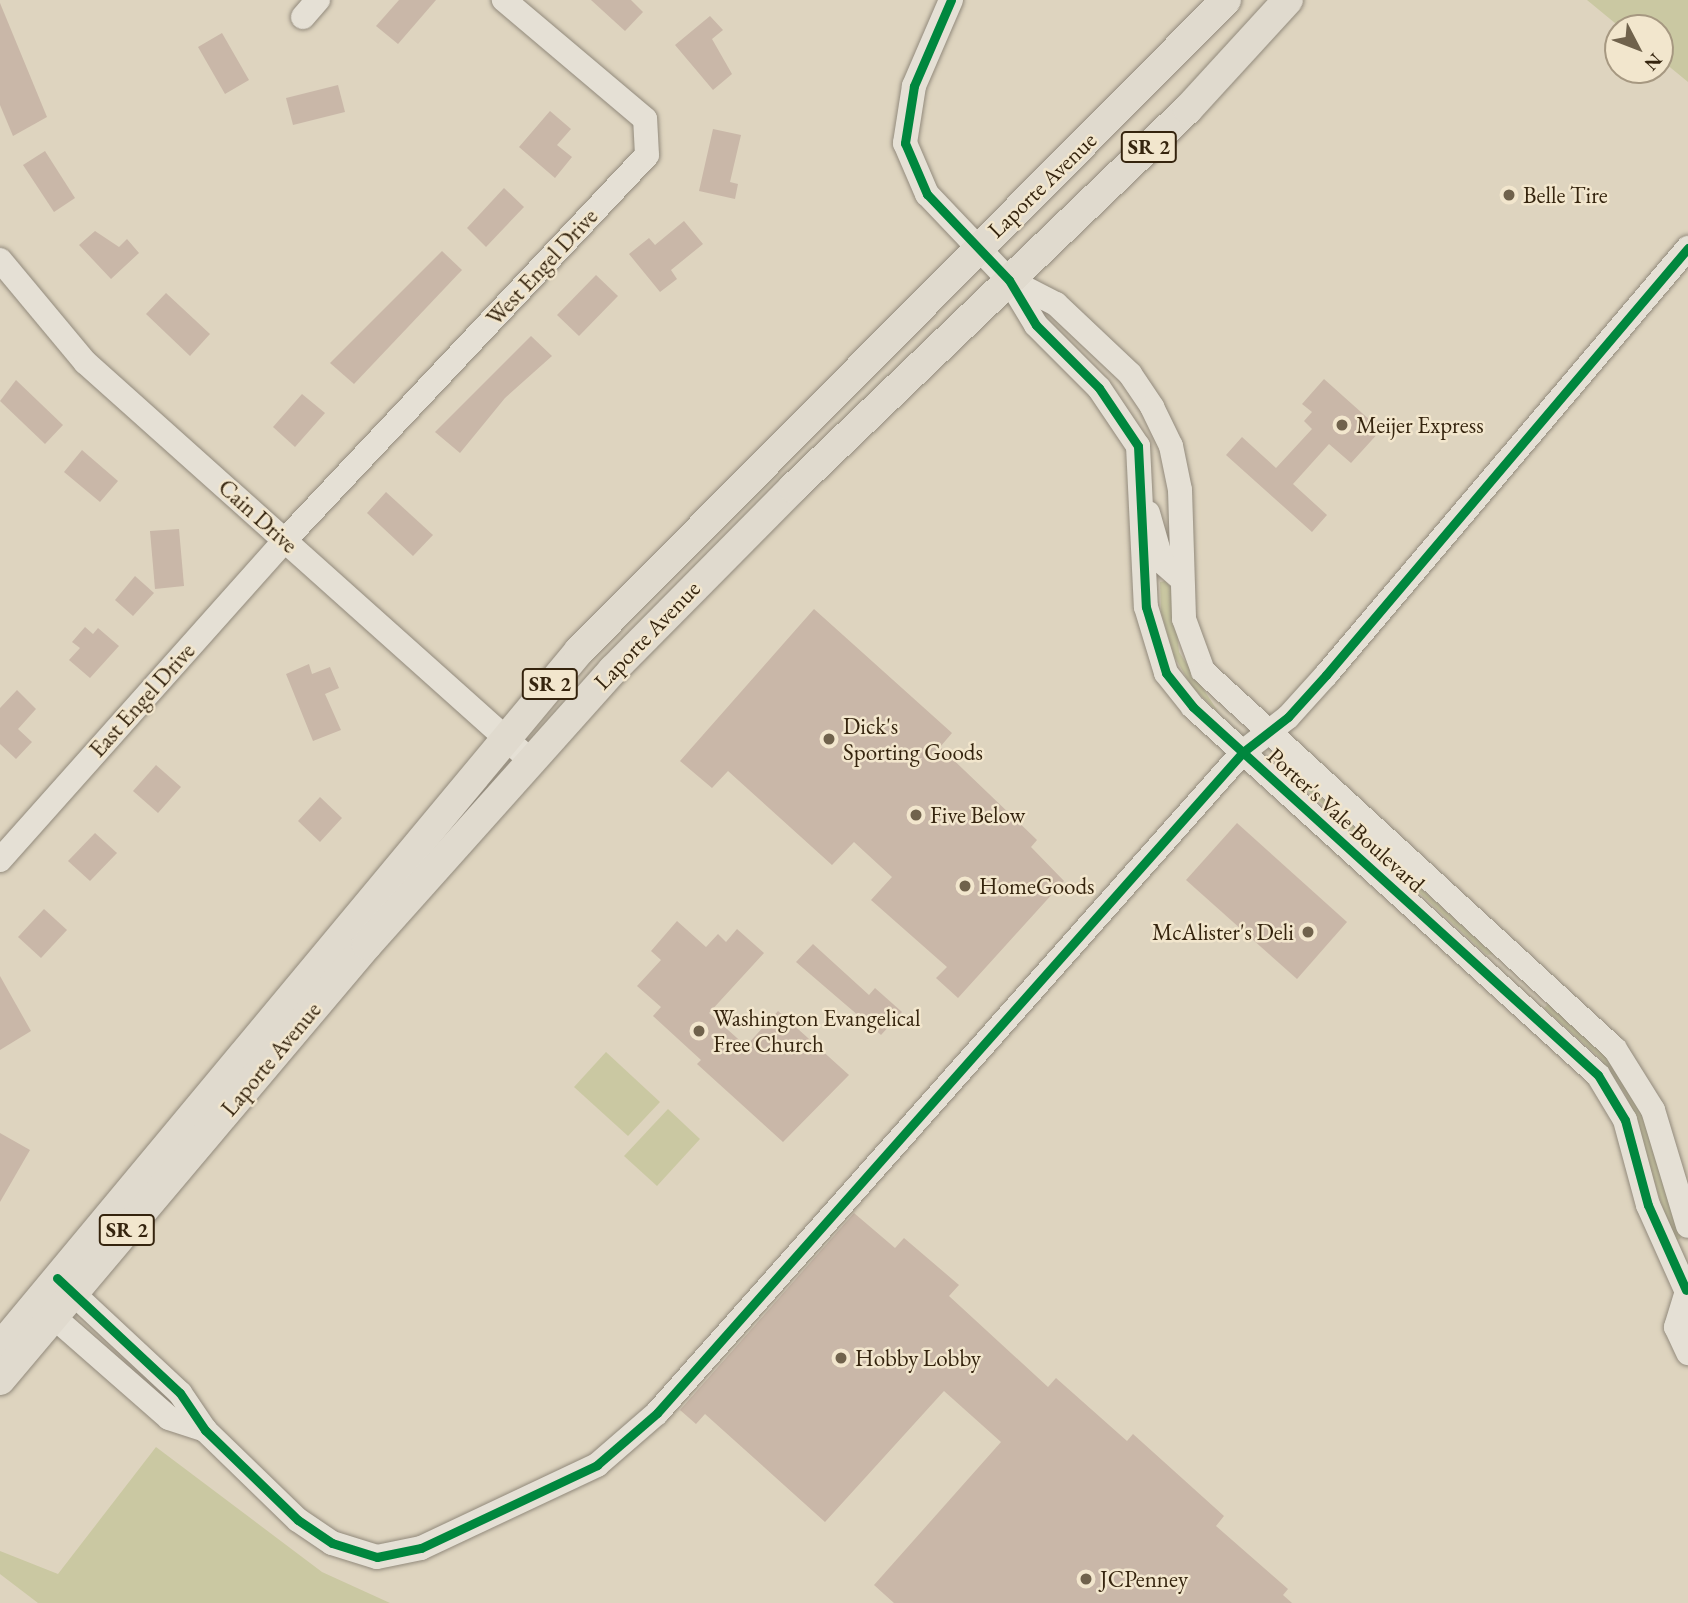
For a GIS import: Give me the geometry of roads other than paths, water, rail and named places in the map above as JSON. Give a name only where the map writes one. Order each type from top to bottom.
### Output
[{"type":"main road","name":"Laporte Avenue","points":[[0,1380],[45,1309],[504,738],[654,570],[1226,0]]},
{"type":"main road","name":"Laporte Avenue","points":[[65,1285],[530,760],[684,596],[1188,109],[1288,0]]},
{"type":"main road","name":"Laporte Avenue","points":[[0,1348],[45,1309]]},
{"type":"street","name":"West Engel Drive","points":[[285,540],[648,155],[645,120],[504,0]]},
{"type":"street","name":"Porter's Vale Boulevard","points":[[951,0],[914,86],[905,143],[927,194],[1009,280],[1036,325],[1122,416],[1138,446],[1146,607],[1158,652],[1193,707],[1598,1075],[1625,1121],[1648,1205],[1687,1289]]},
{"type":"street","points":[[65,1285],[180,1393],[205,1430],[298,1520],[332,1543],[377,1557],[421,1548],[597,1465],[657,1413],[1243,752],[1263,731],[1289,717],[1688,248]]},
{"type":"street","name":"Cain Drive","points":[[0,260],[85,362],[530,760]]},
{"type":"street","name":"Porter's Vale Boulevard","points":[[1009,280],[1056,304],[1129,374],[1152,407],[1171,446],[1180,490],[1179,577],[1191,647],[1203,671],[1263,731],[1615,1049],[1653,1110],[1688,1226]]},
{"type":"street","points":[[1141,496],[1162,562],[1179,577]]},
{"type":"street","name":"East Engel Drive","points":[[0,860],[285,540]]},
{"type":"street","points":[[1687,1289],[1676,1327],[1688,1353]]},
{"type":"street","points":[[45,1309],[169,1418],[205,1430]]},
{"type":"place","name":"Belle Tire","points":[[1509,195]]},
{"type":"place","name":"Meijer Express","points":[[1342,425]]},
{"type":"place","name":"Dick's Sporting Goods","points":[[829,739]]},
{"type":"place","name":"Five Below","points":[[916,815]]},
{"type":"place","name":"HomeGoods","points":[[965,886]]},
{"type":"place","name":"McAlister's Deli","points":[[1308,932]]},
{"type":"place","name":"Washington Evangelical Free Church","points":[[699,1031]]},
{"type":"place","name":"Hobby Lobby","points":[[841,1358]]},
{"type":"place","name":"JCPenney","points":[[1086,1579]]}]
